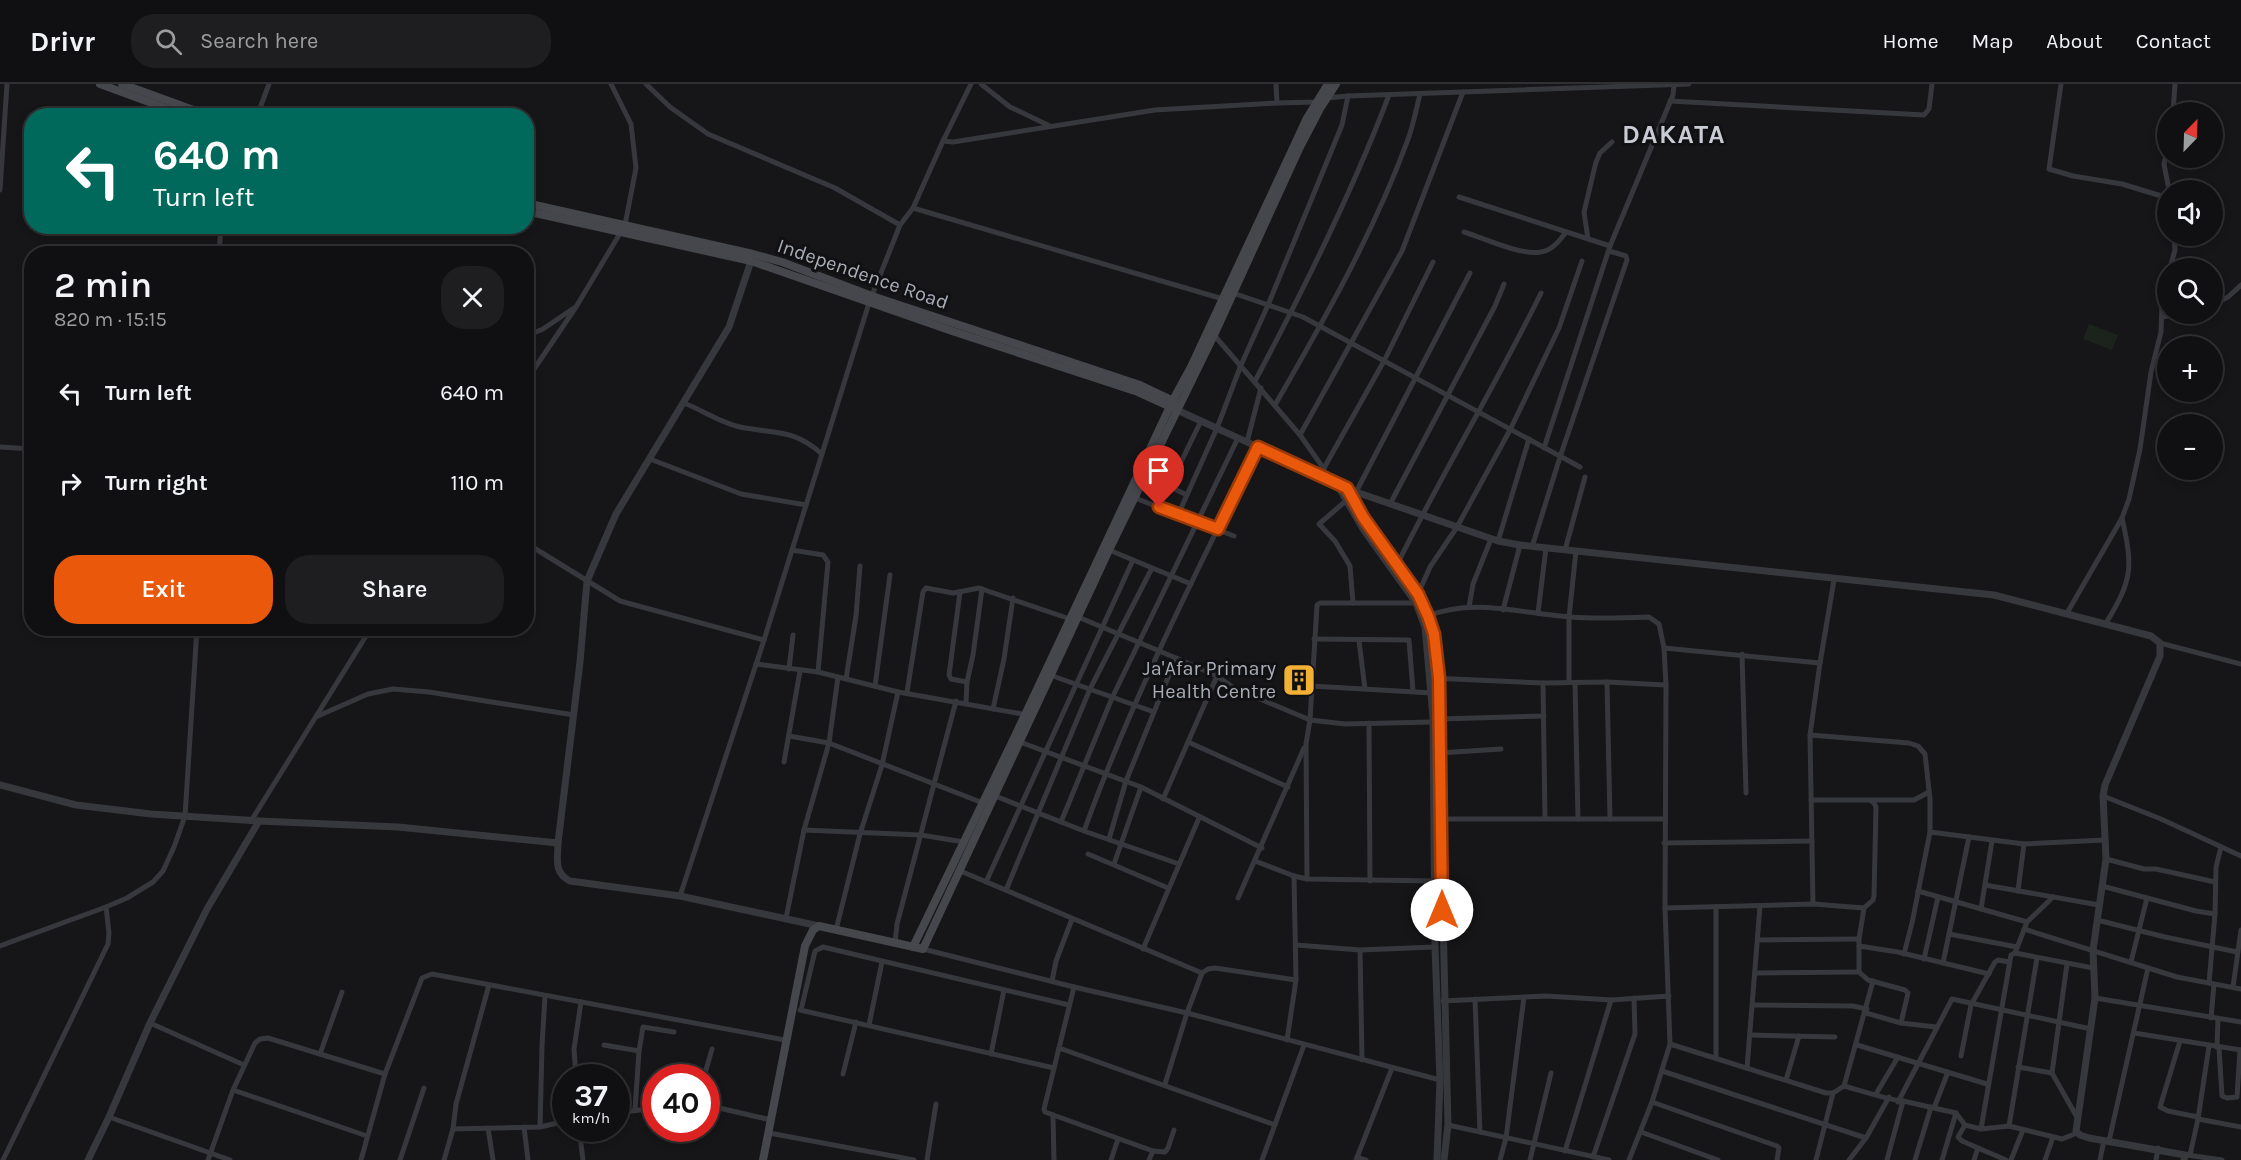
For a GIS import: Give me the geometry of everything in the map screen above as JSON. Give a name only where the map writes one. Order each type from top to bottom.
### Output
[{"type":"main road","points":[[100,84],[165,108]]},
{"type":"main road","points":[[122,84],[188,108]]},
{"type":"main road","points":[[914,947],[983,803],[1050,675],[1074,618],[1135,498],[1175,405],[1214,335],[1316,102],[1328,84]]},
{"type":"main road","points":[[763,1160],[805,946],[813,930],[819,926],[923,949],[958,870],[1020,742],[1029,715],[1223,299],[1299,148],[1336,84]]},
{"type":"main road","name":"Independence Road","points":[[534,205],[623,229]]},
{"type":"main road","name":"Independence Road","points":[[534,212],[752,257],[871,300],[1140,385],[1175,405]]},
{"type":"street","points":[[0,190],[7,84]]},
{"type":"street","points":[[261,108],[270,84]]},
{"type":"street","points":[[534,369],[576,307],[623,229],[636,168],[632,124],[611,84]]},
{"type":"street","points":[[646,84],[654,87],[670,106],[708,134],[835,188],[900,225]]},
{"type":"street","points":[[680,896],[764,640],[871,300],[900,225],[913,208],[971,84]]},
{"type":"street","points":[[981,84],[1010,107],[1051,127]]},
{"type":"street","points":[[1276,84],[1277,103]]},
{"type":"street","points":[[943,141],[952,142],[1155,110],[1316,102],[1326,98],[1348,96],[1689,84]]},
{"type":"street","points":[[1670,101],[1924,115],[1929,109],[1932,84]]},
{"type":"street","points":[[2061,84],[2049,169],[2073,176],[2122,184],[2157,195]]},
{"type":"street","points":[[2174,102],[2175,84]]},
{"type":"street","points":[[1544,448],[1609,249],[1670,101],[1674,85]]},
{"type":"street","points":[[1300,435],[1402,251],[1463,92]]},
{"type":"street","points":[[1275,405],[1320,327],[1370,228],[1407,141],[1420,94]]},
{"type":"street","points":[[1255,381],[1291,313],[1371,143],[1389,95]]},
{"type":"street","points":[[1178,515],[1217,428],[1342,124],[1348,96]]},
{"type":"street","points":[[1588,239],[1584,212],[1596,162],[1600,153],[1612,142]]},
{"type":"street","points":[[1459,197],[1588,239],[1626,256],[1627,260],[1532,547]]},
{"type":"street","points":[[913,208],[1223,299]]},
{"type":"street","points":[[1464,232],[1520,250],[1540,253],[1554,247],[1566,232]]},
{"type":"street","points":[[752,257],[729,327],[616,514],[587,581],[574,716],[558,843],[558,870],[561,876],[570,881],[680,896],[819,926]]},
{"type":"street","points":[[1418,594],[1430,567],[1457,527],[1510,430],[1559,328],[1582,261]]},
{"type":"street","points":[[1321,476],[1384,361],[1433,262]]},
{"type":"street","points":[[1356,492],[1470,273]]},
{"type":"street","points":[[1390,504],[1495,306],[1504,284]]},
{"type":"street","points":[[2223,300],[2241,285]]},
{"type":"street","points":[[1233,293],[1291,313],[1320,327],[1581,468]]},
{"type":"street","points":[[1397,565],[1421,515],[1479,412],[1541,293]]},
{"type":"street","points":[[534,333],[576,307]]},
{"type":"street","points":[[2067,613],[2122,518],[2129,499],[2161,324]]},
{"type":"street","points":[[1214,335],[1300,435],[1324,468]]},
{"type":"street","points":[[1247,442],[1261,388]]},
{"type":"street","points":[[684,403],[738,427],[783,432],[810,443],[822,454]]},
{"type":"street","points":[[1175,405],[1201,421],[1356,492],[1495,540],[1532,547],[1994,595],[2106,623],[2151,636],[2160,644],[2241,664]]},
{"type":"street","points":[[1159,507],[1201,421]]},
{"type":"street","points":[[1061,822],[1112,698],[1238,438]]},
{"type":"street","points":[[1469,607],[1473,584],[1495,540],[1529,440]]},
{"type":"street","points":[[0,447],[24,448]]},
{"type":"street","points":[[1084,831],[1104,774],[1133,705],[1258,447]]},
{"type":"street","points":[[650,459],[741,494],[806,505]]},
{"type":"street","points":[[1565,550],[1585,477]]},
{"type":"street","points":[[1338,484],[1363,529],[1416,603],[1425,627],[1435,678],[1432,693],[1439,753],[1441,819],[1435,947],[1440,1080],[1437,1160]]},
{"type":"street","points":[[1168,486],[1187,495]]},
{"type":"street","points":[[1347,488],[1363,517],[1418,594],[1434,634],[1435,881],[1448,1125],[1444,1160]]},
{"type":"street","points":[[1135,498],[1234,536]]},
{"type":"street","points":[[1347,500],[1319,524],[1335,541],[1350,566],[1353,603]]},
{"type":"street","points":[[2106,623],[2122,597],[2130,573],[2130,550],[2122,518]]},
{"type":"street","points":[[1503,610],[1520,545]]},
{"type":"street","points":[[534,548],[612,597],[638,607],[764,640]]},
{"type":"street","points":[[1538,613],[1546,548]]},
{"type":"street","points":[[792,550],[823,555],[828,562],[818,672]]},
{"type":"street","points":[[1109,550],[1191,584]]},
{"type":"street","points":[[1576,551],[1569,617],[1578,819]]},
{"type":"street","points":[[986,882],[1132,561]]},
{"type":"street","points":[[846,679],[856,616],[860,566]]},
{"type":"street","points":[[1006,891],[1090,689],[1120,635],[1152,568]]},
{"type":"street","points":[[875,686],[890,575]]},
{"type":"street","points":[[1813,904],[1810,735],[1834,580]]},
{"type":"street","points":[[907,692],[923,592],[929,587],[960,592],[975,588],[1101,626],[1217,676],[1234,688],[1310,720],[1332,723],[1369,723],[1544,716]]},
{"type":"street","points":[[966,703],[967,682],[982,589]]},
{"type":"street","points":[[960,592],[949,675],[951,679],[967,682]]},
{"type":"street","points":[[993,709],[1004,659],[1013,598]]},
{"type":"street","points":[[1307,879],[1306,744],[1310,720],[1317,605],[1416,603]]},
{"type":"street","points":[[1428,616],[1444,609],[1469,607],[1569,617],[1649,617],[1659,624],[1664,648],[1666,685],[1664,843],[1670,1044],[1652,1102],[1629,1160]]},
{"type":"street","points":[[789,669],[794,635]]},
{"type":"street","points":[[0,946],[127,898],[153,882],[163,871],[185,816],[196,636]]},
{"type":"street","points":[[88,1160],[109,1118],[150,1023],[207,909],[255,821],[366,636]]},
{"type":"street","points":[[1314,639],[1409,640],[1413,691]]},
{"type":"street","points":[[1359,640],[1365,689]]},
{"type":"street","points":[[2077,1133],[2095,998],[2093,950],[2106,859],[2103,796],[2105,785],[2160,656],[2160,644]]},
{"type":"street","points":[[1664,648],[1820,663]]},
{"type":"street","points":[[1742,654],[1746,793]]},
{"type":"street","points":[[1109,839],[1126,781],[1176,658]]},
{"type":"street","points":[[756,664],[818,672],[898,692],[1029,715]]},
{"type":"street","points":[[784,762],[800,670]]},
{"type":"street","points":[[1050,675],[1154,712]]},
{"type":"street","points":[[1163,799],[1217,676]]},
{"type":"street","points":[[786,918],[804,830],[829,743],[838,677]]},
{"type":"street","points":[[1435,678],[1666,685]]},
{"type":"street","points":[[1607,682],[1610,819]]},
{"type":"street","points":[[1543,683],[1545,818]]},
{"type":"street","points":[[1311,686],[1432,693]]},
{"type":"street","points":[[318,716],[368,694],[393,689],[429,692],[574,716]]},
{"type":"street","points":[[836,930],[860,834],[882,765],[898,692]]},
{"type":"street","points":[[895,943],[897,924],[956,701]]},
{"type":"street","points":[[1369,723],[1370,881]]},
{"type":"street","points":[[1810,735],[1909,742],[1918,746],[1925,754],[1930,832],[1904,954]]},
{"type":"street","points":[[789,736],[829,743],[983,803]]},
{"type":"street","points":[[1020,742],[1141,787],[1262,848]]},
{"type":"street","points":[[1188,742],[1288,787]]},
{"type":"street","points":[[1238,898],[1306,744]]},
{"type":"street","points":[[1439,753],[1501,749]]},
{"type":"street","points":[[0,785],[76,805],[255,821],[398,827],[558,843]]},
{"type":"street","points":[[1113,864],[1141,787]]},
{"type":"street","points":[[1811,800],[1914,800],[1929,792]]},
{"type":"street","points":[[995,796],[1084,831],[1179,864]]},
{"type":"street","points":[[2103,796],[2161,819],[2241,856]]},
{"type":"street","points":[[1870,800],[1876,807],[1874,896],[1864,908],[1859,943],[1859,972],[1873,981],[1905,990],[1908,993],[1901,1023]]},
{"type":"street","points":[[1143,949],[1199,818]]},
{"type":"street","points":[[1441,819],[1664,819]]},
{"type":"street","points":[[804,830],[921,835],[964,842]]},
{"type":"street","points":[[1930,832],[2024,844],[2104,840]]},
{"type":"street","points":[[1943,963],[1969,837]]},
{"type":"street","points":[[1664,843],[1812,841]]},
{"type":"street","points":[[1981,909],[1992,841]]},
{"type":"street","points":[[2018,891],[2024,844]]},
{"type":"street","points":[[2134,1033],[2209,1046],[2218,1047],[2240,1050],[2237,1097],[2222,1096],[2218,1047],[2211,983],[2216,867],[2221,847]]},
{"type":"street","points":[[1089,854],[1168,888]]},
{"type":"street","points":[[2106,859],[2144,869],[2156,869],[2215,882]]},
{"type":"street","points":[[1255,861],[1307,879],[1435,881]]},
{"type":"street","points":[[958,870],[1202,973]]},
{"type":"street","points":[[1287,1040],[1296,980],[1294,876]]},
{"type":"street","points":[[1985,885],[2099,905]]},
{"type":"street","points":[[2102,886],[2214,914]]},
{"type":"street","points":[[1918,891],[2027,922]]},
{"type":"street","points":[[1924,959],[1938,897]]},
{"type":"street","points":[[1981,1129],[2011,954],[2016,950],[2027,922],[2054,897]]},
{"type":"street","points":[[2131,962],[2147,898]]},
{"type":"street","points":[[1665,908],[1813,904],[1864,908]]},
{"type":"street","points":[[1747,1068],[1760,906]]},
{"type":"street","points":[[3,1160],[108,944],[106,907]]},
{"type":"street","points":[[1716,907],[1716,1058]]},
{"type":"street","points":[[1052,981],[1056,961],[1072,919]]},
{"type":"street","points":[[2097,920],[2237,952]]},
{"type":"street","points":[[2024,929],[2177,977],[2241,989]]},
{"type":"street","points":[[2234,987],[2241,930]]},
{"type":"street","points":[[1949,934],[2016,950],[2037,958],[2093,968]]},
{"type":"street","points":[[1758,940],[1859,943],[1989,974]]},
{"type":"street","points":[[1296,945],[1360,950],[1435,947]]},
{"type":"street","points":[[801,1010],[815,951],[823,947],[1069,1005]]},
{"type":"street","points":[[923,949],[1074,987],[1187,1012],[1440,1080]]},
{"type":"street","points":[[1360,950],[1362,1060]]},
{"type":"street","points":[[2009,1126],[2037,958]]},
{"type":"street","points":[[1961,1056],[1971,1005],[1997,960],[2009,962]]},
{"type":"street","points":[[869,1025],[882,962]]},
{"type":"street","points":[[2067,964],[2052,1073],[2078,1120]]},
{"type":"street","points":[[1165,1084],[1187,1012],[1202,973],[1215,968],[1296,980]]},
{"type":"street","points":[[2100,1160],[2134,1033],[2148,968]]},
{"type":"street","points":[[1755,973],[1859,972]]},
{"type":"street","points":[[360,1160],[385,1074],[422,978],[432,974],[785,1040]]},
{"type":"street","points":[[1816,1160],[1833,1093],[1844,1086],[1873,981]]},
{"type":"street","points":[[444,1160],[453,1129],[456,1104],[489,985]]},
{"type":"street","points":[[1074,987],[1044,1108],[1045,1112],[1153,1151],[1165,1152],[1174,1130]]},
{"type":"street","points":[[991,1053],[1005,990]]},
{"type":"street","points":[[320,1054],[342,992]]},
{"type":"street","points":[[540,1127],[545,996]]},
{"type":"street","points":[[1443,1001],[1546,996],[1611,1000],[1669,996]]},
{"type":"street","points":[[1500,1160],[1506,1138],[1524,997]]},
{"type":"street","points":[[1593,1157],[1635,1034],[1634,998]]},
{"type":"street","points":[[2095,998],[2241,1022]]},
{"type":"street","points":[[1475,999],[1480,1132]]},
{"type":"street","points":[[1887,1160],[1901,1101],[1917,1063],[1952,999],[1971,1005],[2091,1029]]},
{"type":"street","points":[[1565,1150],[1611,1000]]},
{"type":"street","points":[[575,1064],[574,1049],[581,1002]]},
{"type":"street","points":[[1752,1005],[1853,1006],[1901,1023],[1936,1027]]},
{"type":"street","points":[[792,1008],[1054,1068]]},
{"type":"street","points":[[843,1074],[856,1022]]},
{"type":"street","points":[[150,1023],[244,1065]]},
{"type":"street","points":[[635,1110],[643,1027],[674,1032]]},
{"type":"street","points":[[1750,1035],[1835,1037]]},
{"type":"street","points":[[1786,1080],[1799,1036]]},
{"type":"street","points":[[208,1160],[233,1090],[255,1043],[260,1039],[268,1038],[385,1074]]},
{"type":"street","points":[[2180,1041],[2160,1107],[2168,1111],[2241,1127]]},
{"type":"street","points":[[1670,1044],[1833,1093]]},
{"type":"street","points":[[604,1045],[639,1051]]},
{"type":"street","points":[[1262,1160],[1304,1045]]},
{"type":"street","points":[[1857,1045],[1988,1084]]},
{"type":"street","points":[[2187,1157],[2198,1118],[2209,1046]]},
{"type":"street","points":[[1059,1048],[1275,1125]]},
{"type":"street","points":[[708,1064],[712,1049]]},
{"type":"street","points":[[1876,1094],[1898,1057]]},
{"type":"street","points":[[2018,1067],[2052,1073]]},
{"type":"street","points":[[1366,1160],[1356,1158],[1392,1068]]},
{"type":"street","points":[[1662,1071],[1866,1138]]},
{"type":"street","points":[[1915,1160],[1948,1072]]},
{"type":"street","points":[[1530,1160],[1551,1073]]},
{"type":"street","points":[[1844,1086],[1956,1113],[1965,1125],[1981,1129],[2009,1126],[2061,1139],[2077,1133],[2158,1148],[2187,1157],[2220,1160]]},
{"type":"street","points":[[400,1160],[424,1088]]},
{"type":"street","points":[[233,1090],[367,1136]]},
{"type":"street","points":[[1849,1160],[1866,1138],[1889,1097]]},
{"type":"street","points":[[1652,1102],[1777,1146],[1779,1148],[1777,1160]]},
{"type":"street","points":[[927,1160],[936,1104]]},
{"type":"street","points":[[720,1108],[771,1120]]},
{"type":"street","points":[[630,1111],[642,1109]]},
{"type":"street","points":[[1942,1160],[1956,1113]]},
{"type":"street","points":[[1053,1115],[1054,1160]]},
{"type":"street","points":[[109,1118],[230,1160]]},
{"type":"street","points":[[453,1129],[540,1127],[552,1124]]},
{"type":"street","points":[[1448,1125],[1609,1160]]},
{"type":"street","points":[[1965,1125],[1958,1137],[2006,1160]]},
{"type":"street","points":[[524,1127],[527,1160]]},
{"type":"street","points":[[488,1128],[493,1160]]},
{"type":"street","points":[[2011,1160],[2023,1130]]},
{"type":"street","points":[[1641,1132],[1718,1160]]},
{"type":"street","points":[[769,1133],[914,1160]]},
{"type":"street","points":[[2045,1160],[2053,1137]]},
{"type":"street","points":[[1111,1160],[1118,1139]]},
{"type":"street","points":[[581,1142],[583,1160]]},
{"type":"street","points":[[1974,1160],[1978,1148]]},
{"type":"street","points":[[2156,1160],[2158,1148]]},
{"type":"street","points":[[1149,1160],[1153,1151]]},
{"type":"street","points":[[868,1160],[869,1152]]},
{"type":"shaded area","points":[[2089,324],[2118,335],[2112,350],[2083,339]]},
{"type":"place","name":"Ja'Afar Primary Health Centre","points":[[1299,680]]},
{"type":"district","name":"DAKATA","points":[[1674,134]]},
{"type":"route","points":[[1159,507],[1218,529],[1258,447],[1347,488],[1363,517],[1418,594],[1434,634],[1439,678],[1442,910]]}]
